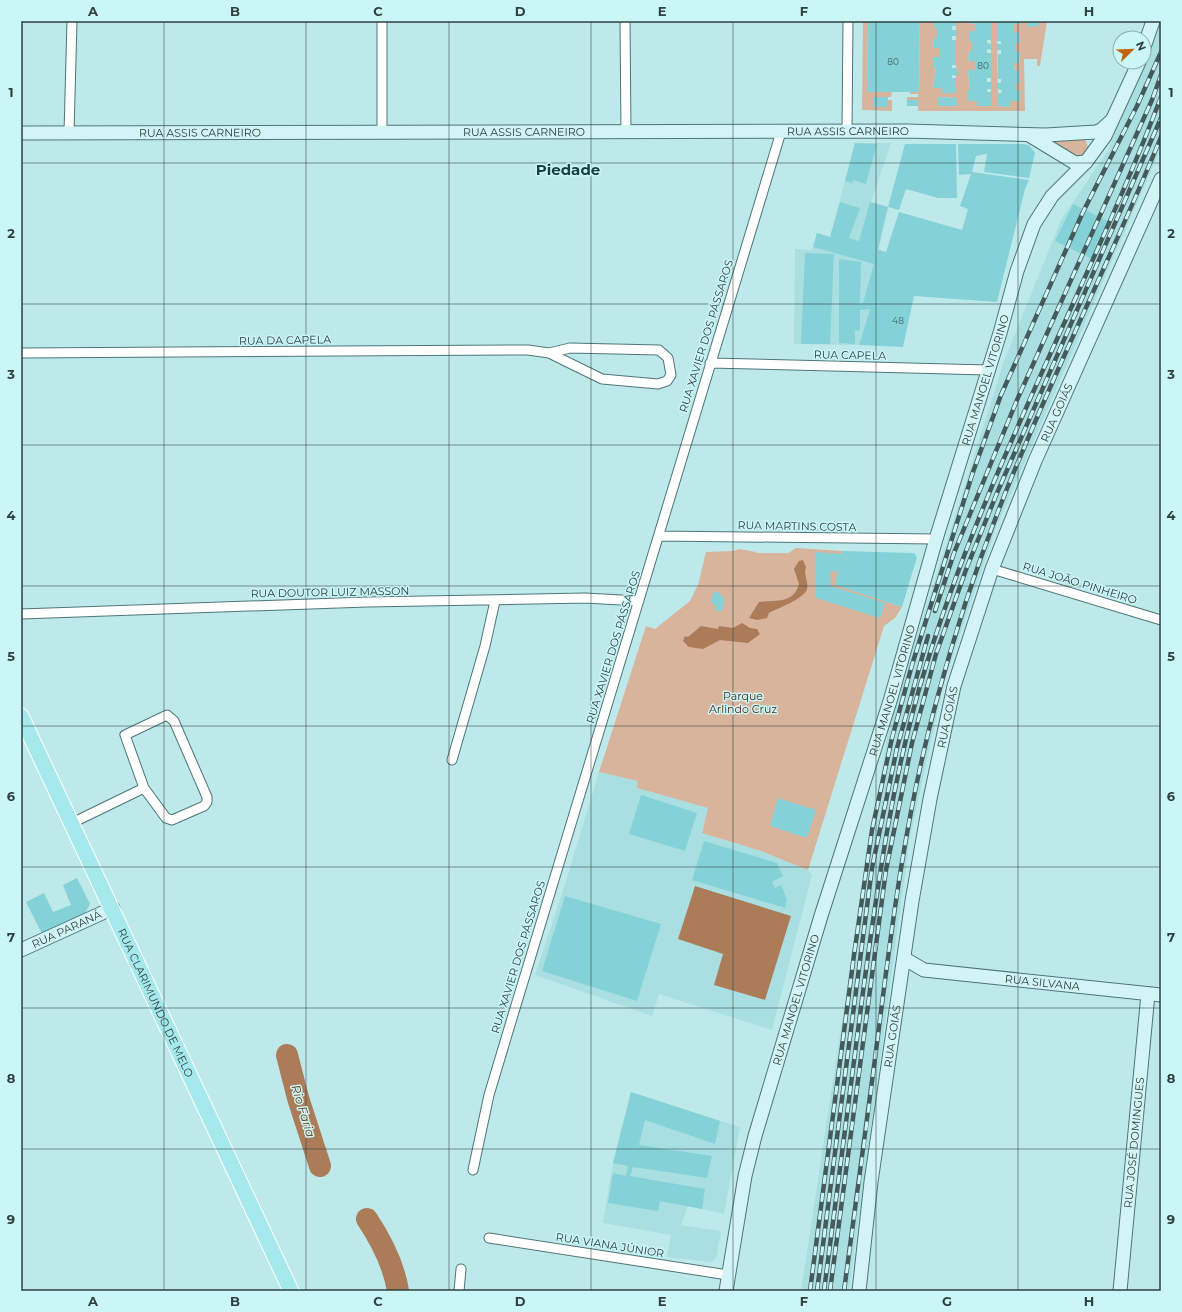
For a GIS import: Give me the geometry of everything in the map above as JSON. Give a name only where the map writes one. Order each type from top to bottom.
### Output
[{"type":"main road","name":"RUA MANOEL VITORINO","points":[[726,1291],[749,1156],[821,916],[890,701],[936,539],[1017,271],[1034,224],[1052,196],[1089,159],[1105,136],[1136,70]]},
{"type":"main road","name":"RUA ASSIS CARNEIRO","points":[[21,132],[847,132],[1082,134],[1101,130],[1116,115]]},
{"type":"main road","points":[[1027,134],[1074,163],[1089,159],[1091,144],[1082,134]]},
{"type":"main road","name":"RUA GOIÁS","points":[[859,1291],[871,1182],[905,959],[912,901],[930,799],[954,686],[992,569],[1035,461],[1157,197],[1161,179]]},
{"type":"main road","name":"RUA CLARIMUNDO DE MELO","points":[[21,716],[113,908],[291,1291]]},
{"type":"main road","name":"RUA PARANÁ","points":[[21,950],[113,908]]},
{"type":"main road","name":"RUA SILVANA","points":[[905,959],[924,970],[1154,995]]},
{"type":"main road","points":[[901,981],[924,970]]},
{"type":"main road","name":"RUA JOSÉ DOMINGUES","points":[[1120,1291],[1154,995]]},
{"type":"street","points":[[69,133],[72,21]]},
{"type":"street","points":[[382,21],[382,132]]},
{"type":"street","points":[[625,21],[626,132]]},
{"type":"street","points":[[847,132],[848,21]]},
{"type":"street","name":"RUA XAVIER DOS PÁSSAROS","points":[[473,1170],[489,1095],[781,132]]},
{"type":"street","name":"RUA DA CAPELA","points":[[21,353],[528,350],[549,353],[602,379],[658,384],[664,383],[671,375],[668,358],[660,350],[570,348],[549,353]]},
{"type":"street","name":"RUA CAPELA","points":[[710,363],[988,370]]},
{"type":"street","name":"RUA MARTINS COSTA","points":[[659,536],[936,539]]},
{"type":"street","name":"RUA JOÃO PINHEIRO","points":[[992,569],[1161,620]]},
{"type":"street","name":"RUA DOUTOR LUIZ MASSON","points":[[21,614],[351,603],[585,598],[640,601]]},
{"type":"street","points":[[452,760],[485,646],[495,601]]},
{"type":"street","points":[[167,715],[174,721],[207,797],[207,802],[204,806],[169,820],[144,788],[125,734],[167,715]]},
{"type":"street","points":[[72,823],[144,788]]},
{"type":"street","name":"RUA VIANA JÚNIOR","points":[[489,1238],[728,1275]]},
{"type":"street","points":[[459,1291],[461,1269]]},
{"type":"shaded area","points":[[1158,21],[1161,21],[1161,148],[996,528],[944,682],[910,837],[849,1291],[801,1291],[860,903],[889,725],[1004,361],[1061,220],[1109,149],[1139,70],[1152,70],[1152,36]]},
{"type":"shaded area","points":[[855,143],[891,143],[871,202],[888,207],[878,249],[886,252],[870,309],[859,345],[794,344],[795,249],[812,250],[817,233],[830,237]]},
{"type":"shaded area","points":[[803,560],[806,567],[805,572],[807,589],[805,593],[796,600],[769,613],[767,618],[757,620],[749,618],[759,602],[783,600],[793,595],[799,584],[794,569],[799,561]]},
{"type":"shaded area","points":[[742,623],[750,628],[757,629],[760,634],[748,643],[720,640],[703,649],[689,647],[683,641],[685,636],[688,637],[701,626],[718,629],[719,626],[733,628]]},
{"type":"shaded area","points":[[599,772],[639,781],[637,788],[708,808],[702,833],[761,851],[808,870],[812,875],[772,1030],[659,994],[652,1016],[535,975],[566,881]]},
{"type":"shaded area","points":[[695,886],[791,916],[765,1000],[714,985],[723,954],[678,939]]},
{"type":"shaded area","points":[[631,1092],[740,1127],[724,1214],[688,1206],[681,1225],[721,1231],[715,1260],[710,1262],[667,1257],[671,1235],[603,1223],[613,1163]]},
{"type":"green space","points":[[863,21],[868,21],[867,91],[892,92],[891,97],[873,97],[873,107],[888,107],[888,100],[892,100],[892,111],[862,110]]},
{"type":"green space","points":[[920,21],[934,21],[934,28],[937,28],[937,38],[934,38],[933,47],[940,48],[940,57],[933,57],[933,67],[936,68],[933,88],[942,88],[943,93],[956,93],[956,21],[969,21],[969,23],[975,24],[975,31],[969,31],[969,41],[972,42],[972,51],[969,51],[968,61],[975,61],[975,70],[968,70],[970,90],[968,90],[968,101],[977,101],[978,106],[991,106],[991,21],[997,21],[998,106],[1010,107],[1010,101],[1020,101],[1020,90],[1016,90],[1014,63],[1019,63],[1020,53],[1016,52],[1016,43],[1020,33],[1013,32],[1013,24],[1027,21],[1027,26],[1038,26],[1039,21],[1047,21],[1040,66],[1037,66],[1037,59],[1024,59],[1025,111],[918,111],[918,100],[907,100],[907,97],[918,97],[918,94],[910,94],[910,92],[919,92]],"holes":[[[939,97],[957,98],[957,106],[939,106]]]},
{"type":"green space","points":[[1040,137],[1082,138],[1086,141],[1089,150],[1081,160]]},
{"type":"green space","name":"Parque Arlindo Cruz","points":[[796,548],[842,551],[836,585],[902,607],[895,618],[884,626],[808,870],[761,851],[702,833],[708,808],[637,788],[638,781],[599,772],[646,626],[655,629],[690,601],[698,585],[706,552],[733,551],[739,549],[757,553],[788,553]]},
{"type":"building","points":[[868,21],[920,21],[919,92],[867,92]]},
{"type":"building","points":[[934,21],[956,21],[956,26],[952,26],[952,30],[957,30],[956,36],[952,36],[952,40],[956,40],[956,65],[952,65],[952,68],[957,68],[957,76],[952,75],[952,78],[956,78],[956,93],[942,93],[942,88],[933,88],[936,68],[933,67],[933,57],[940,57],[940,48],[933,48],[934,38],[937,38],[937,28],[934,28]]},
{"type":"building","points":[[969,21],[991,21],[991,40],[987,40],[987,43],[991,44],[992,50],[987,49],[987,53],[991,53],[991,78],[987,78],[987,82],[992,82],[992,89],[987,89],[987,92],[991,92],[991,106],[977,106],[977,101],[968,101],[968,90],[970,90],[968,70],[975,70],[975,61],[968,61],[969,51],[972,51],[972,42],[969,41],[969,31],[975,31],[975,24],[969,23]]},
{"type":"building","points":[[997,21],[1020,21],[1020,24],[1013,24],[1013,32],[1020,33],[1020,43],[1016,43],[1016,52],[1020,52],[1019,63],[1014,63],[1014,70],[1020,71],[1020,82],[1017,82],[1016,90],[1020,90],[1020,101],[1010,101],[1010,107],[998,106],[998,93],[1001,93],[1002,90],[997,89],[997,83],[1001,83],[1001,79],[998,79],[998,54],[1001,54],[1001,50],[997,50],[997,44],[1001,44],[1001,41],[997,41]]},
{"type":"building","points":[[1027,21],[1039,21],[1039,26],[1027,27]]},
{"type":"building","points":[[873,97],[888,97],[888,107],[873,107]]},
{"type":"building","points":[[938,97],[957,98],[957,106],[938,106]]},
{"type":"building","points":[[907,100],[918,100],[918,106],[907,106]]},
{"type":"building","points":[[855,143],[877,144],[866,184],[853,180],[852,183],[845,181]]},
{"type":"building","points":[[905,144],[956,144],[957,198],[938,198],[906,189],[899,210],[888,207]]},
{"type":"building","points":[[958,144],[1022,144],[1029,145],[1035,153],[1029,178],[984,172],[987,154],[976,156],[972,172],[1029,180],[1025,189],[997,302],[914,296],[903,347],[859,345],[870,309],[860,310],[860,331],[855,330],[855,344],[839,343],[839,259],[861,262],[860,303],[863,303],[874,264],[813,247],[817,233],[830,237],[840,202],[860,208],[849,238],[859,241],[870,202],[888,207],[878,250],[886,252],[899,212],[962,230],[968,209],[960,206],[971,174],[959,175]]},
{"type":"building","points":[[1073,204],[1112,223],[1094,260],[1055,241]]},
{"type":"building","points":[[805,253],[834,254],[830,344],[801,344]]},
{"type":"building","points":[[842,551],[914,553],[917,557],[902,607],[835,585],[838,571],[830,572],[831,586],[885,603],[880,618],[816,598],[815,552],[842,554]]},
{"type":"building","points":[[714,591],[720,593],[720,595],[723,596],[723,599],[725,599],[722,611],[715,610],[716,606],[711,602]]},
{"type":"building","points":[[641,795],[697,813],[685,851],[629,834]]},
{"type":"building","points":[[778,798],[816,810],[807,838],[770,826]]},
{"type":"building","points":[[704,841],[777,863],[783,876],[772,882],[775,888],[781,885],[787,899],[785,908],[692,880]]},
{"type":"building","points":[[77,878],[90,904],[84,915],[42,934],[26,902],[44,893],[53,912],[71,905],[63,885]]},
{"type":"building","points":[[565,896],[661,924],[637,1001],[542,971]]},
{"type":"building","points":[[631,1092],[720,1121],[715,1144],[645,1120],[639,1145],[712,1156],[707,1178],[633,1167],[630,1176],[705,1189],[702,1209],[660,1201],[658,1211],[608,1203],[613,1173],[626,1176],[628,1166],[613,1163]]},
{"type":"waterway","name":"Rio Faria","points":[[287,1055],[298,1098],[320,1166]]},
{"type":"waterway","name":"Rio Faria","points":[[367,1219],[386,1254],[398,1291]]},
{"type":"railway","points":[[810,1291],[872,830],[892,738],[912,665],[973,472],[1001,395],[1083,212],[1137,106],[1161,52]]},
{"type":"railway","points":[[935,611],[954,553],[1017,400],[1152,100],[1161,75]]},
{"type":"railway","points":[[824,1291],[863,992],[881,868],[904,746],[914,706],[950,593],[978,521],[1007,450],[1102,239],[1161,97]]},
{"type":"railway","points":[[830,1291],[886,870],[912,743],[936,654],[967,567],[997,493],[1161,118]]},
{"type":"railway","points":[[844,1291],[900,874],[916,786],[937,699],[965,603],[999,509],[1041,409],[1128,215],[1161,137]]},
{"type":"railway","points":[[817,1291],[872,868],[897,748],[928,636]]},
{"type":"district","name":"Piedade","points":[[568,170]]}]
